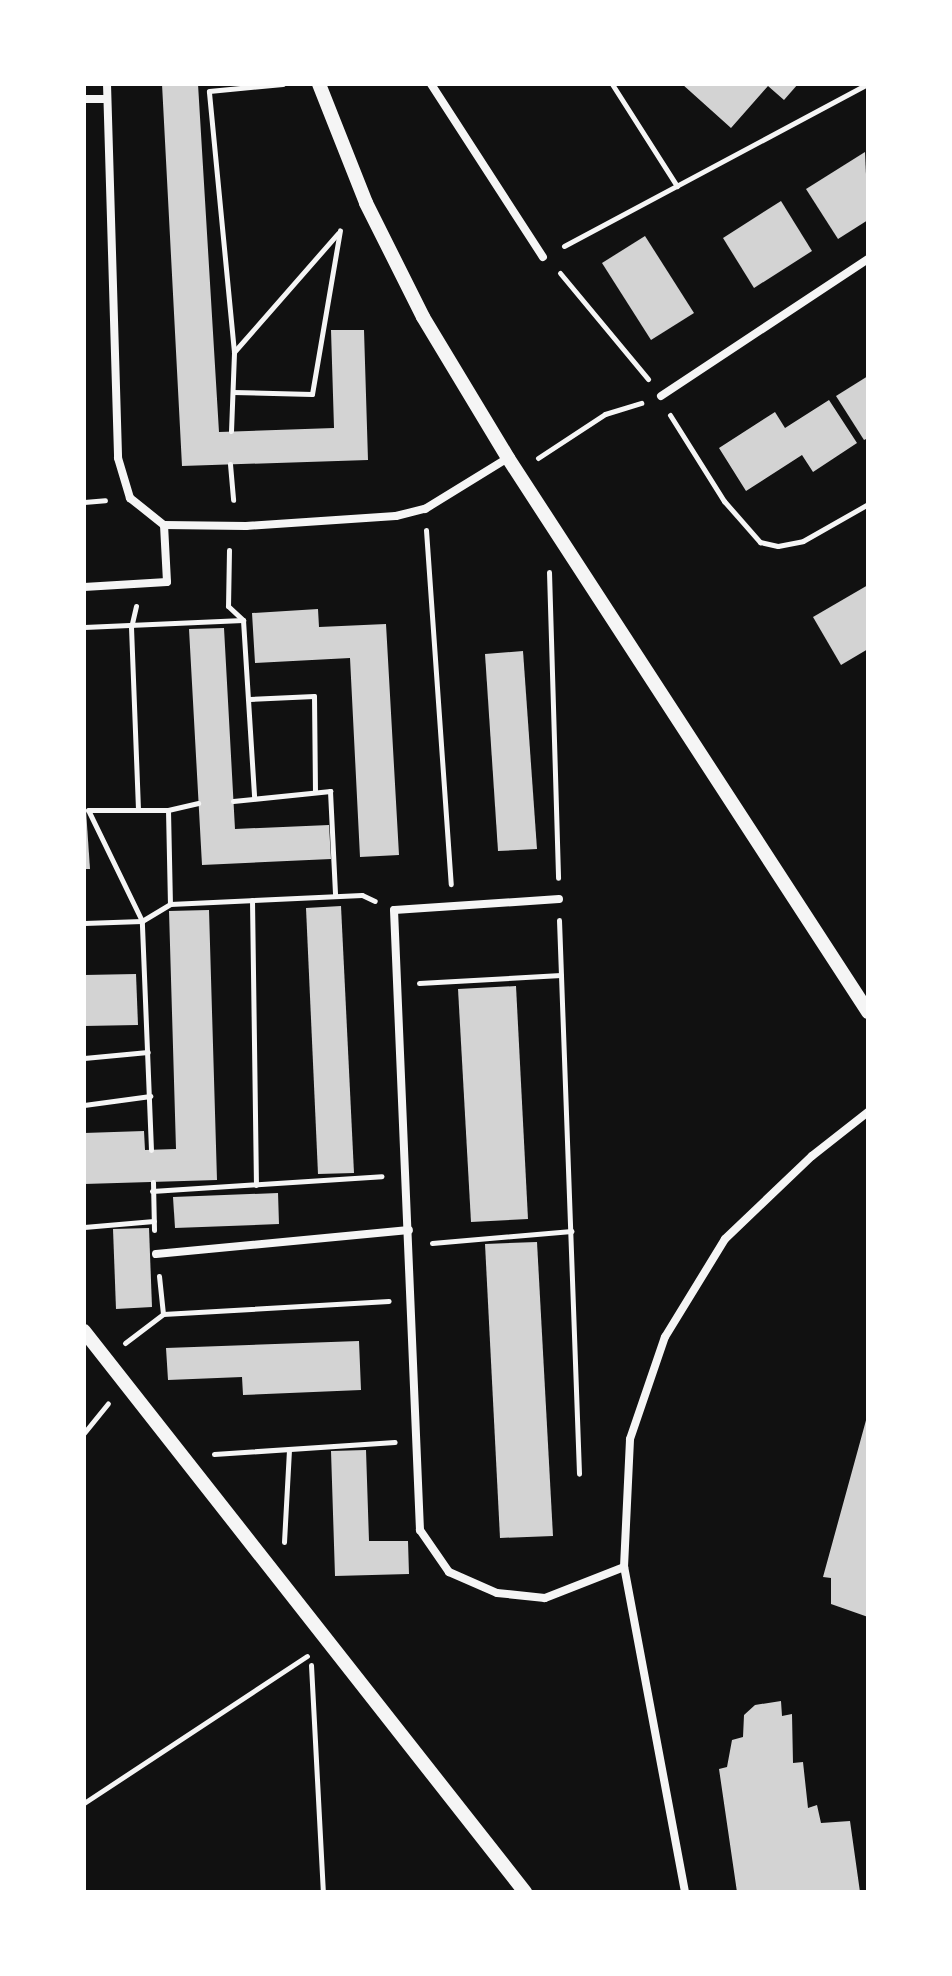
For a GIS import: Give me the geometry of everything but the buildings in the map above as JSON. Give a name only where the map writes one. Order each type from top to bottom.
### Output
[{"type":"street","points":[[107,84],[118,458],[130,498],[164,525],[246,526],[425,509],[508,458]]},
{"type":"street","points":[[319,84],[366,203],[423,317],[508,458],[868,1012]]},
{"type":"street","points":[[431,84],[543,257]]},
{"type":"street","points":[[84,99],[107,99]]},
{"type":"street","points":[[661,396],[868,259]]},
{"type":"street","points":[[84,587],[167,582],[164,525]]},
{"type":"street","points":[[559,899],[452,903],[394,910],[420,1530],[449,1572],[497,1593],[545,1598],[624,1567]]},
{"type":"street","points":[[685,1892],[624,1567],[630,1439],[665,1337],[725,1239],[812,1156],[868,1112]]},
{"type":"street","points":[[156,1254],[409,1230]]},
{"type":"street","points":[[84,1331],[525,1892]]},
{"type":"path","points":[[231,431],[234,352],[209,91],[283,84]]},
{"type":"path","points":[[612,84],[677,186]]},
{"type":"path","points":[[868,84],[543,257],[628,350],[661,396],[724,501],[760,542],[778,546],[803,541],[868,504]]},
{"type":"path","points":[[234,352],[366,203]]},
{"type":"path","points":[[233,392],[312,394],[340,230]]},
{"type":"path","points":[[544,453],[605,414],[661,396]]},
{"type":"path","points":[[230,464],[230,493]]},
{"type":"path","points":[[425,509],[452,903]]},
{"type":"path","points":[[214,547],[230,548],[228,606],[243,620],[254,797]]},
{"type":"path","points":[[138,808],[131,627],[140,586]]},
{"type":"path","points":[[550,619],[579,1474]]},
{"type":"path","points":[[84,627],[243,620]]},
{"type":"path","points":[[250,699],[314,696],[315,792]]},
{"type":"path","points":[[233,801],[330,791],[335,895]]},
{"type":"path","points":[[151,1150],[142,921],[88,810],[168,810],[198,803]]},
{"type":"path","points":[[168,810],[170,904]]},
{"type":"path","points":[[84,923],[142,921],[170,904],[335,895],[362,895],[394,910]]},
{"type":"path","points":[[252,900],[256,1185]]},
{"type":"path","points":[[396,984],[561,975]]},
{"type":"path","points":[[84,1058],[148,1052]]},
{"type":"path","points":[[84,1105],[150,1096]]},
{"type":"path","points":[[153,1182],[152,1191],[407,1174]]},
{"type":"path","points":[[84,1227],[154,1221]]},
{"type":"path","points":[[406,1245],[571,1231]]},
{"type":"path","points":[[105,1357],[163,1314],[410,1299]]},
{"type":"path","points":[[84,1433],[125,1382]]},
{"type":"path","points":[[183,1456],[416,1440]]},
{"type":"path","points":[[264,1558],[287,1539],[289,1449]]},
{"type":"path","points":[[308,1614],[323,1892]]},
{"type":"path","points":[[84,1803],[310,1654]]}]
